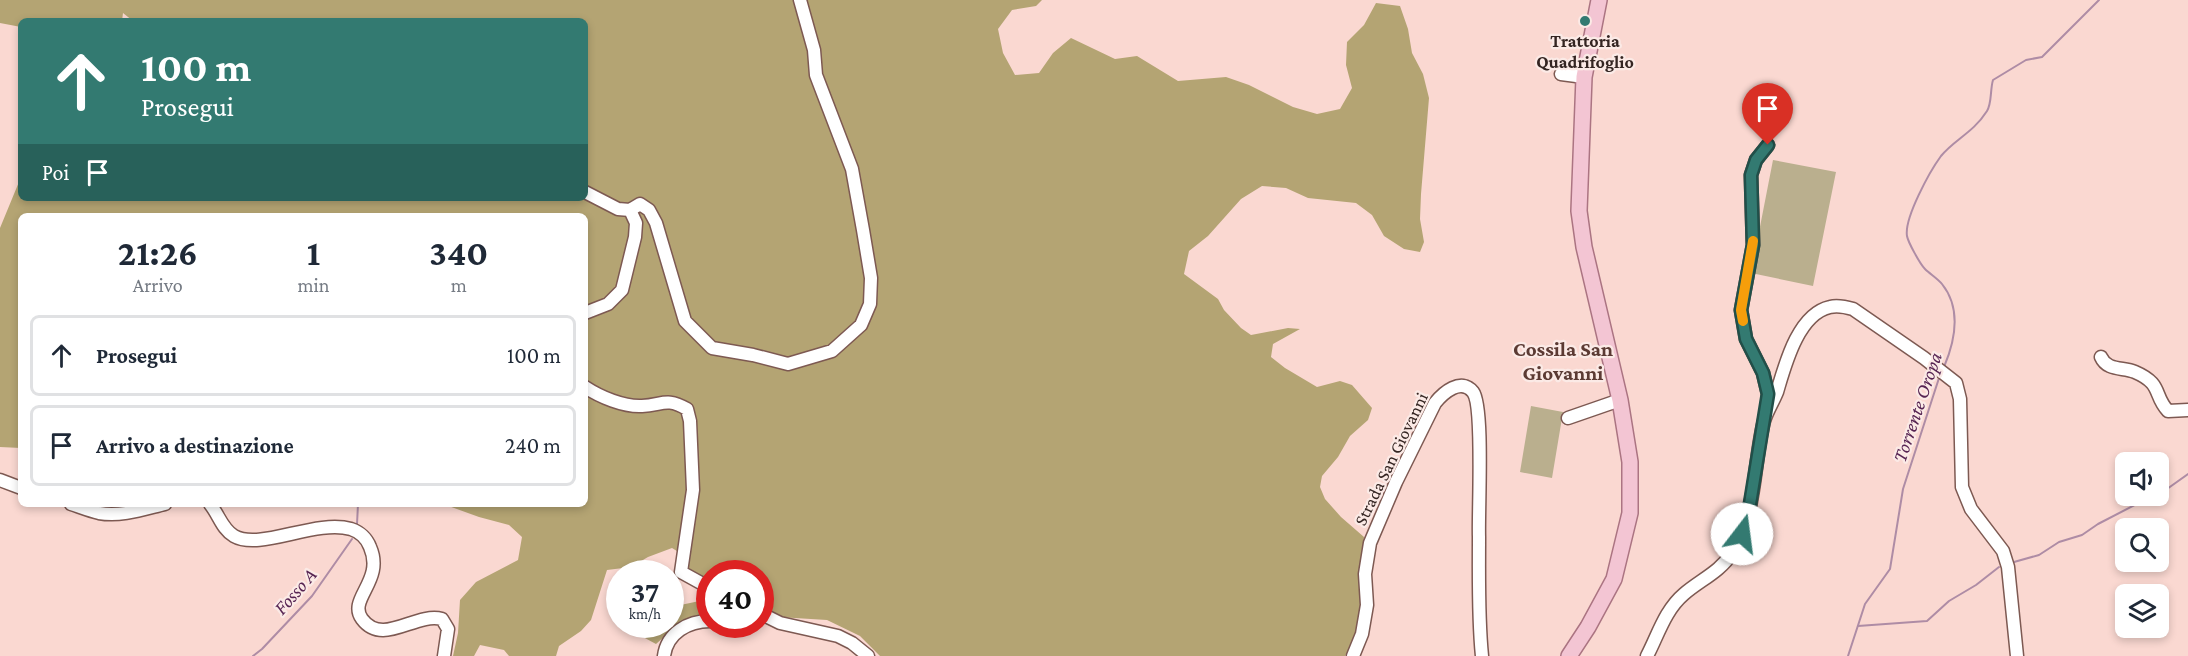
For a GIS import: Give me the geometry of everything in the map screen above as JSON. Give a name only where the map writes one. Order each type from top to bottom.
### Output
[{"type":"main road","points":[[1569,656],[1614,579],[1630,513],[1630,462],[1620,400],[1580,229],[1579,211],[1584,77],[1602,2]]},
{"type":"street","points":[[588,194],[618,209],[630,210],[640,204],[649,210],[656,223],[685,321],[712,348],[788,364],[832,351],[861,325],[870,303],[871,278],[858,199],[852,169],[816,75],[814,50],[800,0]]},
{"type":"street","points":[[1561,74],[1584,77]]},
{"type":"street","points":[[1647,656],[1664,619],[1673,606],[1684,594],[1710,576],[1731,555],[1742,534],[1749,510],[1768,394],[1763,373],[1746,339],[1741,310],[1753,245],[1751,175],[1756,160],[1768,145]]},
{"type":"street","points":[[588,312],[608,304],[622,290],[636,237],[636,224],[630,210]]},
{"type":"street","points":[[1765,419],[1794,342],[1810,319],[1829,307],[1853,309],[1956,383],[1960,399],[1962,487],[1971,509],[2003,551],[2008,567],[2017,656]]},
{"type":"street","points":[[2101,357],[2107,365],[2133,371],[2153,383],[2168,411],[2188,410]]},
{"type":"street","name":"Strada San Giovanni","points":[[1353,656],[1362,634],[1367,605],[1367,560],[1378,519],[1435,403],[1448,389],[1464,387],[1471,390],[1474,395],[1479,419],[1482,656]]},
{"type":"street","points":[[588,389],[597,395],[641,406],[675,402],[687,409],[690,421],[693,490],[681,572],[696,580]]},
{"type":"street","points":[[1568,417],[1620,400]]},
{"type":"street","points":[[0,480],[18,487]]},
{"type":"street","points":[[80,507],[99,513],[115,514],[153,507]]},
{"type":"street","points":[[212,507],[222,525],[233,536],[240,539],[262,540],[296,531],[329,527],[351,529],[361,534],[368,541],[375,562],[370,582],[358,603],[357,611],[362,619],[377,630],[385,631],[417,620],[435,617],[442,619],[448,629],[444,656]]},
{"type":"street","points":[[774,620],[780,623]]},
{"type":"street","points":[[774,622],[838,636],[852,643],[868,656]]},
{"type":"street","points":[[664,656],[671,638],[681,627],[696,624]]},
{"type":"shaded area","points":[[0,0],[1042,0],[1036,6],[1012,10],[998,29],[1003,53],[1015,75],[1039,73],[1053,53],[1071,38],[1115,59],[1137,56],[1178,81],[1226,77],[1249,85],[1293,107],[1317,114],[1340,109],[1352,88],[1346,65],[1347,42],[1364,25],[1376,3],[1400,6],[1408,29],[1412,53],[1423,74],[1429,98],[1420,219],[1424,242],[1420,252],[1404,249],[1384,236],[1372,215],[1356,203],[1308,198],[1286,188],[1262,186],[1241,199],[1208,236],[1189,251],[1184,274],[1218,299],[1224,310],[1251,335],[1288,328],[1300,329],[1273,344],[1271,357],[1317,387],[1340,381],[1352,385],[1372,408],[1368,420],[1350,436],[1338,457],[1322,476],[1320,487],[1325,499],[1364,537],[1362,598],[1352,642],[1345,656],[880,656],[860,636],[827,620],[774,617],[774,560],[696,560],[696,573],[688,568],[685,556],[672,548],[643,560],[606,560],[606,573],[591,620],[581,631],[559,646],[556,656],[509,656],[504,650],[480,645],[474,656],[453,656],[458,633],[460,600],[476,582],[518,560],[522,537],[509,525],[451,507],[588,507],[588,213],[18,213],[18,448],[0,447],[0,228],[18,184],[18,201],[588,201],[588,18],[129,18],[123,13],[122,18],[18,18],[18,26],[0,23]]},
{"type":"shaded area","points":[[1773,160],[1836,172],[1813,286],[1751,273]]},
{"type":"shaded area","points":[[1531,406],[1563,412],[1552,478],[1520,472]]},
{"type":"shaded area","points":[[696,602],[696,620],[684,625],[684,604]]},
{"type":"shaded area","points":[[645,638],[663,638],[656,644]]},
{"type":"waterway","name":"Torrente Oropa","points":[[1944,367],[1951,347],[1955,325],[1954,314],[1948,294],[1940,282],[1923,266],[1908,239],[1907,228],[1914,207],[1941,156],[1976,125],[1987,111],[1993,80],[2026,60],[2042,57],[2099,0]]},
{"type":"waterway","name":"Torrente Oropa","points":[[1848,656],[1865,604],[1890,569],[1903,489],[1940,375]]},
{"type":"waterway","points":[[2169,488],[2188,474]]},
{"type":"waterway","points":[[2014,562],[2039,555],[2059,542],[2082,535],[2133,506]]},
{"type":"waterway","name":"Fosso A","points":[[357,524],[358,507]]},
{"type":"waterway","name":"Fosso A","points":[[253,656],[312,596],[352,539]]},
{"type":"waterway","points":[[1858,626],[1927,621],[1949,601],[1976,585],[1999,567]]},
{"type":"slow traffic","points":[[1743,321],[1741,310],[1753,241]]},
{"type":"place","name":"Trattoria Quadrifoglio","points":[[1585,21]]},
{"type":"district","name":"Cossila San Giovanni","points":[[1563,361]]},
{"type":"route","points":[[1742,534],[1749,510],[1768,394],[1763,373],[1746,339],[1741,310],[1753,245],[1751,175],[1756,160],[1768,145]]}]
